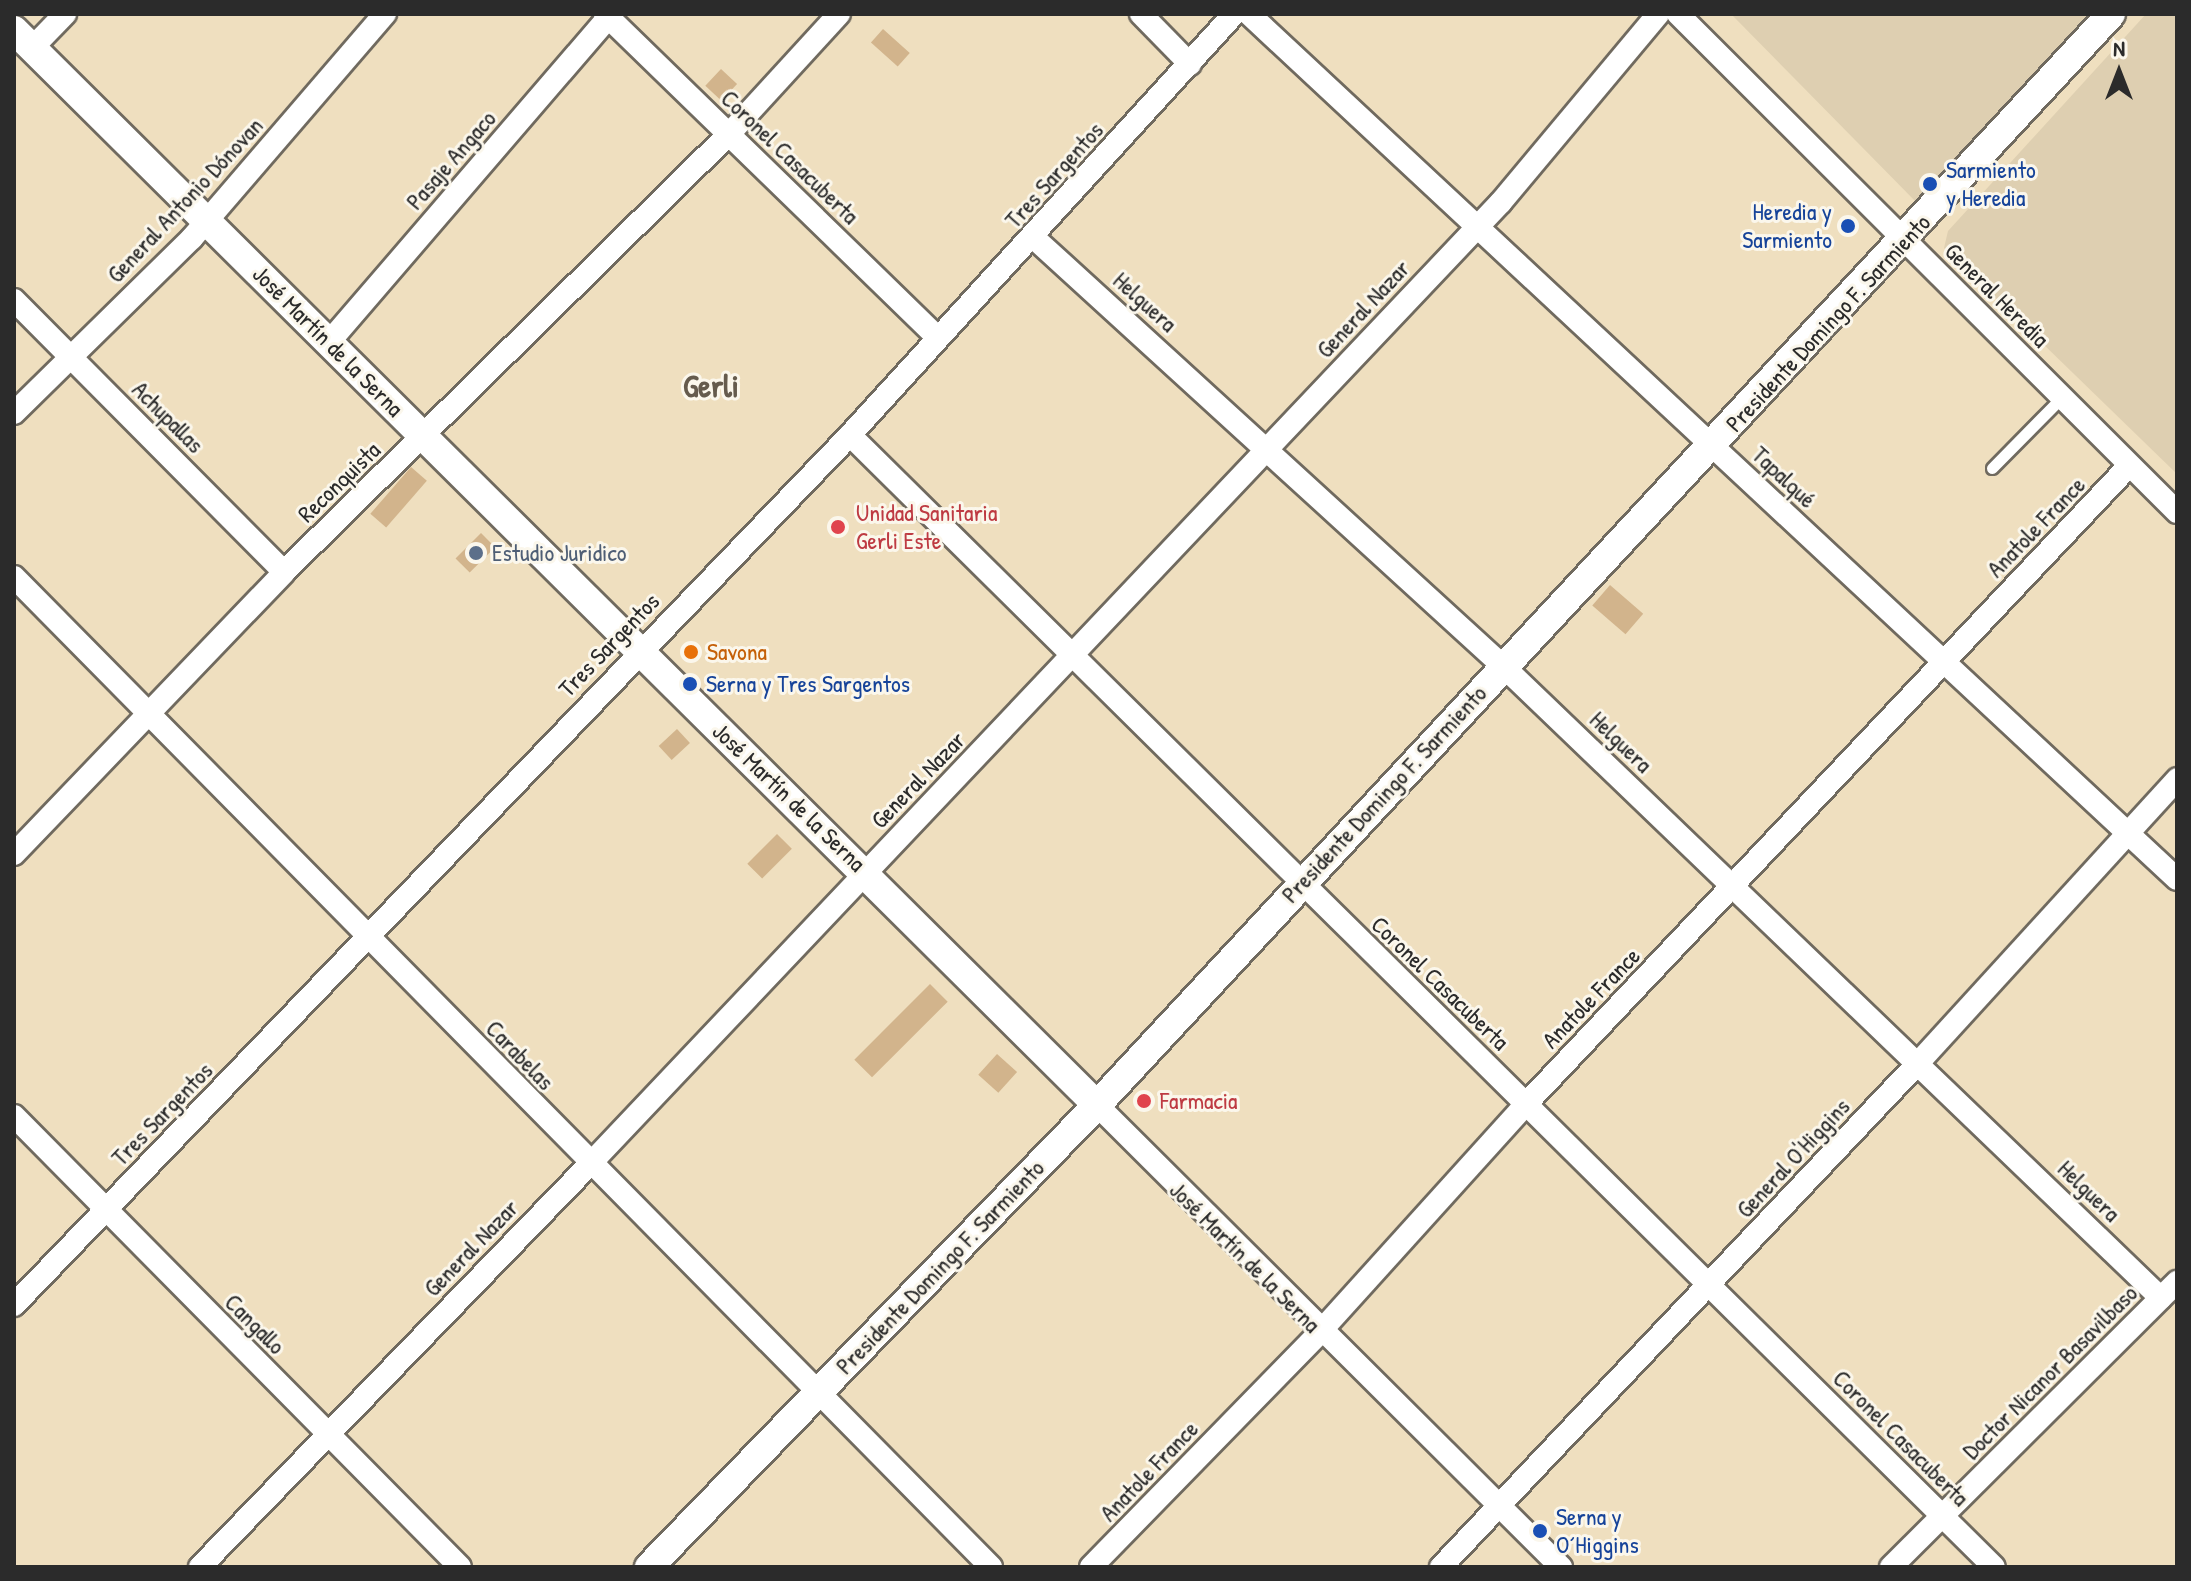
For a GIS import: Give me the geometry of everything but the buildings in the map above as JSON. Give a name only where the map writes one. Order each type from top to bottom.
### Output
[{"type":"street","points":[[23,38],[65,14]]},
{"type":"street","name":"General Antonio Dónovan","points":[[14,413],[207,221],[385,14]]},
{"type":"street","name":"Reconquista","points":[[14,854],[284,572],[730,133],[839,14]]},
{"type":"street","points":[[1141,14],[1190,64]]},
{"type":"street","name":"Tres Sargentos","points":[[14,1305],[639,651],[850,435],[1234,14]]},
{"type":"street","name":"Tapalqué","points":[[1249,14],[1479,224],[1713,447],[2177,879]]},
{"type":"street","name":"General Nazar","points":[[200,1567],[326,1433],[591,1163],[1479,224],[1658,14]]},
{"type":"street","name":"General Heredia","points":[[1678,14],[2177,512]]},
{"type":"street","name":"Presidente Domingo F. Sarmiento","points":[[649,1567],[1097,1105],[1503,666],[1713,447],[2111,14]]},
{"type":"street","name":"Coronel Casacuberta","points":[[608,15],[937,337]]},
{"type":"street","name":"Pasaje Angaco","points":[[330,341],[608,15]]},
{"type":"street","name":"José Martín de la Serna","points":[[23,38],[864,871],[1320,1332],[1561,1567]]},
{"type":"street","name":"Helguera","points":[[1033,237],[1268,448],[1503,666],[1919,1062],[2169,1290]]},
{"type":"street","name":"Achupallas","points":[[14,300],[284,572]]},
{"type":"street","name":"Coronel Casacuberta","points":[[850,435],[1994,1567]]},
{"type":"street","name":"Anatole France","points":[[1091,1567],[1320,1332],[1526,1104],[2129,466]]},
{"type":"street","name":"Carabelas","points":[[14,577],[991,1567]]},
{"type":"street","name":"General O'Higgins","points":[[1441,1567],[1919,1062],[2177,779]]},
{"type":"street","name":"Cangallo","points":[[14,1116],[460,1567]]},
{"type":"street","name":"Doctor Nicanor Basavilbaso","points":[[1891,1567],[2169,1290]]},
{"type":"lane","points":[[1992,468],[2062,397]]},
{"type":"shaded area","points":[[1731,14],[2103,14],[1920,206]]},
{"type":"shaded area","points":[[2146,14],[2177,14],[2177,474],[1944,248],[1948,231]]},
{"type":"place","name":"Sarmiento y Heredia","points":[[1930,184]]},
{"type":"place","name":"Heredia y Sarmiento","points":[[1848,226]]},
{"type":"place","name":"Unidad Sanitaria Gerli Este","points":[[838,527]]},
{"type":"place","name":"Estudio Juridico","points":[[476,553]]},
{"type":"place","name":"Savona","points":[[691,652]]},
{"type":"place","name":"Serna y Tres Sargentos","points":[[690,684]]},
{"type":"place","name":"Farmacia","points":[[1144,1101]]},
{"type":"place","name":"Serna y O´Higgins","points":[[1540,1531]]},
{"type":"district","name":"Gerli","points":[[711,386]]}]
